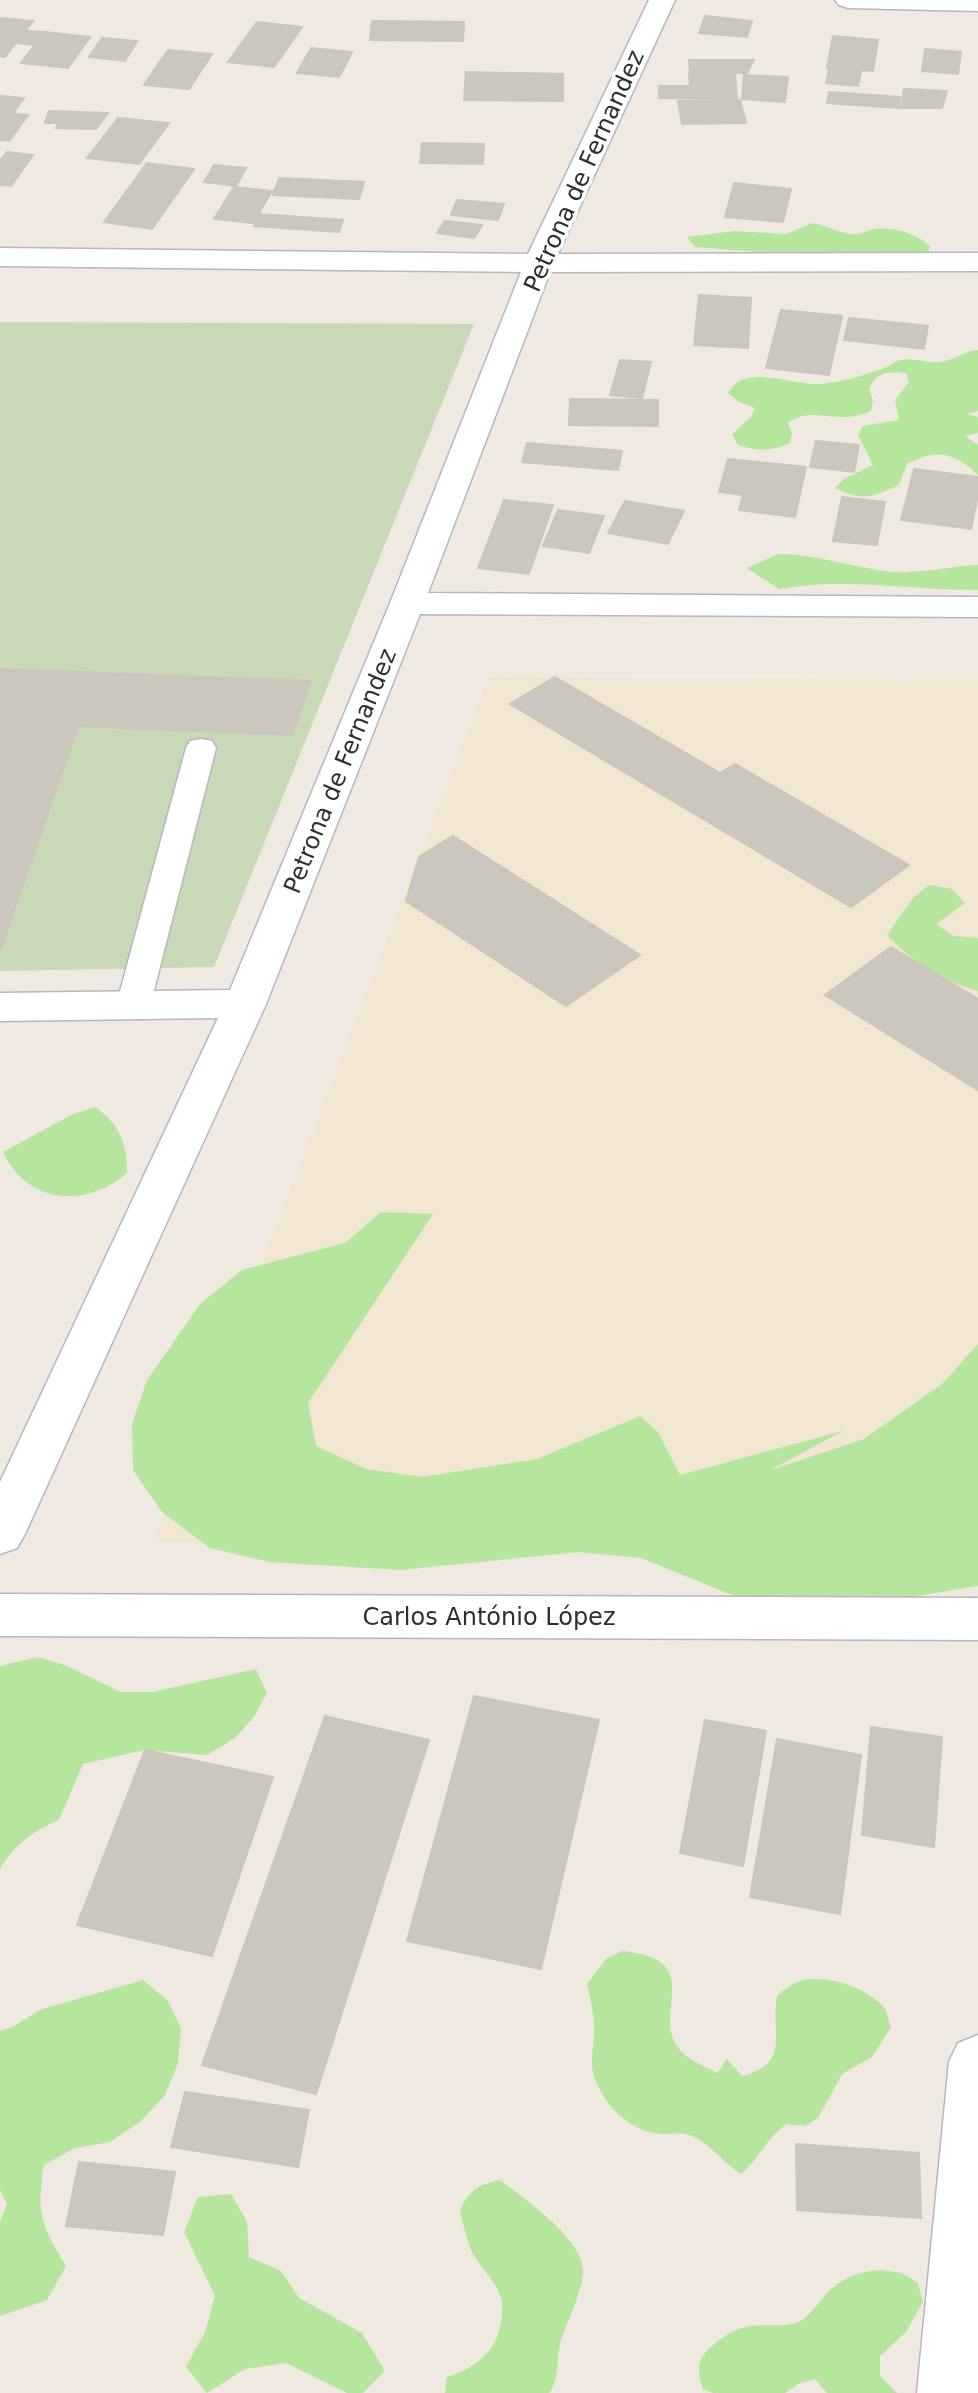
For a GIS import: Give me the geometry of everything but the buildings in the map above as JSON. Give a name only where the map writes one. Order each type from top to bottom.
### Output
[{"type":"street","name":"Petrona de Fernandez","points":[[0,1534],[245,1004],[407,603],[539,263],[662,0]]},
{"type":"street","points":[[848,0],[978,3]]},
{"type":"street","points":[[0,257],[539,263],[978,262]]},
{"type":"street","points":[[407,603],[978,607]]},
{"type":"street","points":[[0,1007],[245,1004]]},
{"type":"street","name":"Carlos António López","points":[[0,1615],[978,1619]]},
{"type":"street","points":[[948,2393],[978,2062]]},
{"type":"lane","points":[[133,1006],[201,748]]},
{"type":"shaded area","points":[[489,677],[978,680],[978,1563],[154,1542]]},
{"type":"green space","points":[[812,223],[850,234],[875,229],[897,230],[911,234],[930,246],[928,254],[770,253],[695,247],[687,237],[735,231],[787,234]]},
{"type":"green space","points":[[0,322],[474,324],[214,967],[0,971]]},
{"type":"green space","points":[[978,350],[978,411],[967,414],[978,417],[978,433],[965,436],[978,445],[978,475],[953,458],[937,455],[907,464],[899,485],[874,495],[853,495],[835,488],[844,479],[873,465],[858,435],[863,426],[899,420],[895,400],[909,382],[906,373],[888,372],[876,379],[869,389],[873,400],[871,411],[847,417],[807,415],[788,423],[792,433],[790,443],[783,446],[764,450],[745,447],[738,445],[732,434],[751,417],[755,408],[739,402],[728,393],[745,379],[757,377],[808,384],[827,383],[860,376],[901,360],[943,362]]},
{"type":"green space","points":[[778,554],[896,572],[978,565],[978,590],[853,584],[779,589],[747,568]]},
{"type":"green space","points":[[929,885],[952,889],[965,903],[936,924],[953,936],[978,938],[978,991],[929,969],[887,935],[914,897]]},
{"type":"green space","points":[[95,1107],[111,1120],[120,1136],[126,1153],[127,1173],[94,1192],[59,1196],[27,1183],[14,1170],[3,1152],[71,1115]]},
{"type":"green space","points":[[381,1212],[433,1214],[308,1403],[316,1446],[366,1469],[422,1477],[537,1459],[640,1416],[658,1432],[680,1475],[843,1431],[768,1471],[864,1439],[942,1384],[978,1344],[978,1586],[820,1612],[754,1604],[641,1558],[579,1552],[400,1570],[269,1562],[210,1548],[162,1512],[133,1470],[132,1424],[147,1380],[200,1304],[242,1270],[345,1243]]},
{"type":"green space","points":[[37,1657],[65,1665],[121,1692],[152,1692],[256,1669],[267,1693],[254,1717],[235,1738],[207,1755],[144,1750],[83,1764],[59,1820],[25,1839],[0,1869],[0,1666]]},
{"type":"green space","points":[[622,1951],[648,1956],[664,1965],[671,1976],[672,2035],[682,2053],[717,2073],[727,2059],[742,2076],[768,2063],[776,2045],[777,1996],[800,1981],[825,1979],[859,1989],[885,2009],[891,2027],[872,2057],[842,2074],[818,2118],[805,2126],[787,2124],[741,2174],[692,2136],[650,2132],[629,2122],[611,2107],[598,2087],[593,2070],[594,2022],[587,1984],[606,1959]]},
{"type":"green space","points":[[143,1980],[168,2001],[181,2029],[178,2063],[165,2095],[140,2122],[110,2142],[75,2148],[44,2165],[41,2195],[43,2218],[66,2266],[47,2300],[0,2316],[0,2222],[7,2204],[0,2190],[0,2031],[42,2009]]},
{"type":"green space","points":[[500,2180],[538,2209],[575,2249],[582,2262],[583,2275],[577,2300],[561,2340],[555,2381],[549,2393],[445,2393],[447,2377],[481,2359],[489,2351],[499,2330],[502,2317],[500,2296],[470,2248],[460,2211],[475,2190]]},
{"type":"green space","points":[[231,2194],[247,2222],[249,2257],[281,2271],[299,2298],[362,2333],[385,2371],[363,2393],[347,2393],[286,2363],[245,2369],[207,2393],[186,2367],[205,2332],[215,2296],[184,2232],[198,2197]]},
{"type":"green space","points":[[881,2270],[902,2273],[918,2283],[923,2302],[906,2332],[880,2356],[880,2376],[897,2393],[827,2393],[815,2379],[798,2384],[785,2393],[713,2393],[703,2389],[699,2371],[701,2361],[707,2351],[725,2336],[745,2327],[799,2322],[841,2282]]}]
